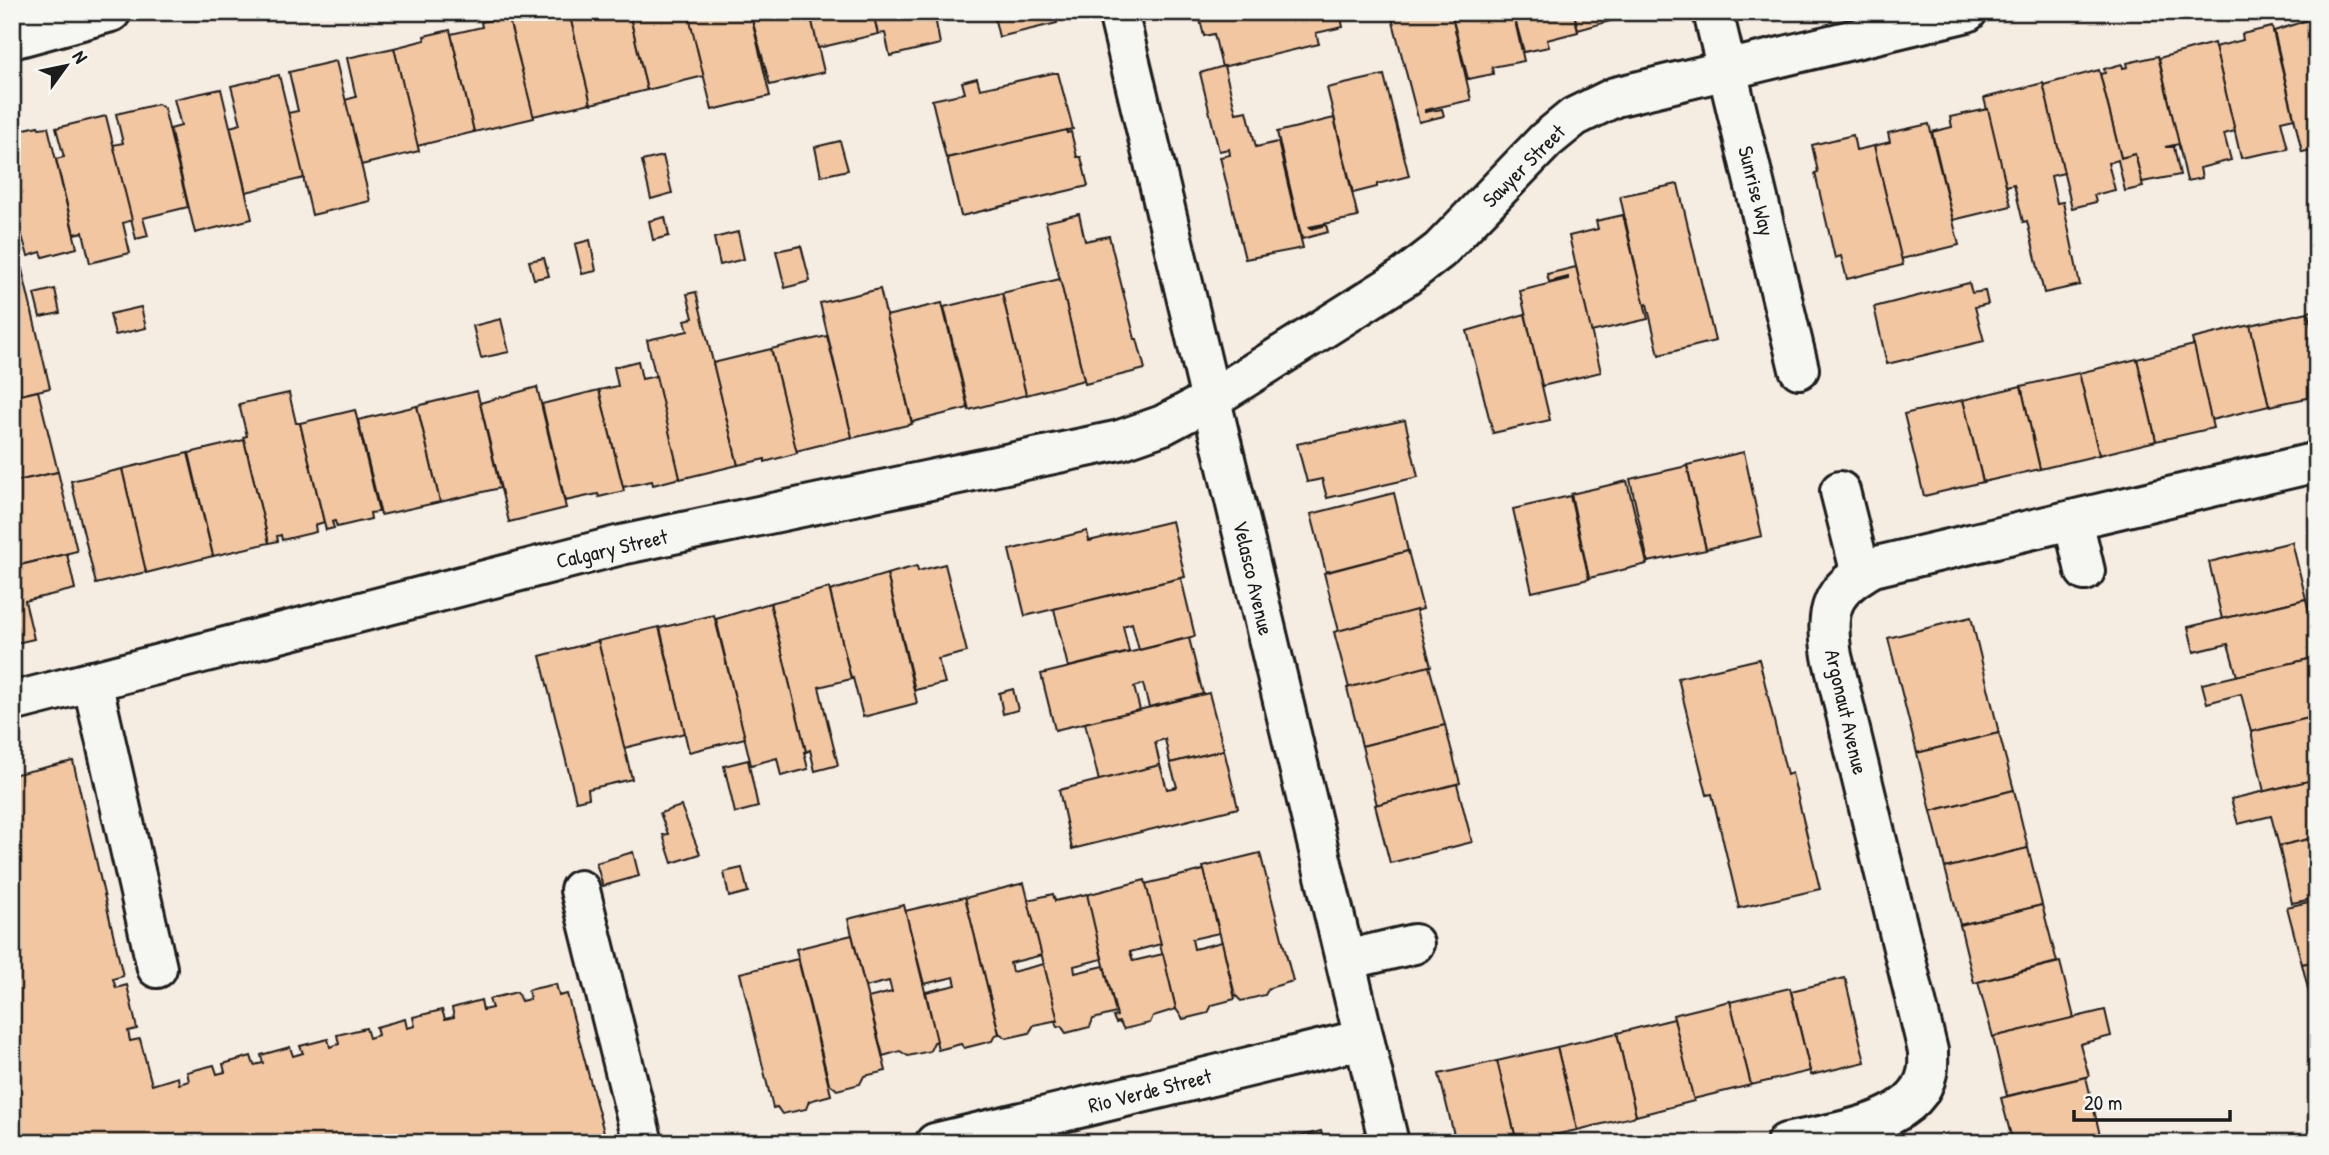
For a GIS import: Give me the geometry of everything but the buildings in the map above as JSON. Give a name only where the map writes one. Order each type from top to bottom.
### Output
[{"type":"street","points":[[12,39],[111,12]]},
{"type":"street","name":"Velasco Avenue","points":[[1118,12],[1389,1143]]},
{"type":"street","name":"Sunrise Way","points":[[1713,12],[1799,369]]},
{"type":"street","name":"Sawyer Street","points":[[1210,400],[1405,277],[1440,250],[1546,140],[1574,117],[1615,97],[1966,12]]},
{"type":"street","name":"Calgary Street","points":[[12,702],[621,545],[1120,440],[1163,425],[1210,400]]},
{"type":"street","name":"Argonaut Avenue","points":[[1786,1143],[1881,1120],[1903,1110],[1917,1095],[1927,1074],[1928,1051],[1832,656],[1828,626],[1834,602],[1850,580],[1873,567],[2317,463]]},
{"type":"street","points":[[1840,491],[1861,574]]},
{"type":"street","points":[[2073,520],[2085,571]]},
{"type":"street","points":[[92,681],[157,968]]},
{"type":"street","points":[[580,890],[643,1143]]},
{"type":"street","points":[[1346,960],[1414,944]]},
{"type":"street","name":"Rio Verde Street","points":[[935,1143],[1364,1039]]}]
